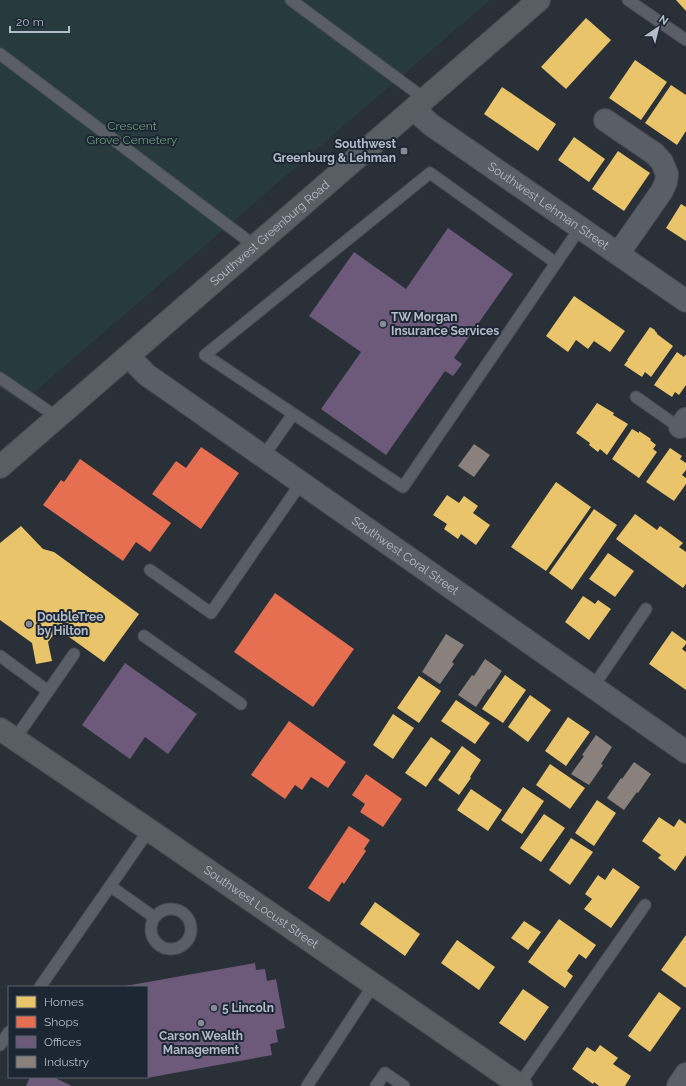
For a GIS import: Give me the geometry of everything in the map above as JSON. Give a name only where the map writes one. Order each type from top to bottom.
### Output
[{"type":"main road","name":"Southwest Greenburg Road","points":[[2,460],[57,417],[539,0]]},
{"type":"main road","name":"Southwest Locust Street","points":[[7,734],[520,1085]]},
{"type":"street","name":"Southwest Lehman Street","points":[[420,104],[430,124],[686,301]]},
{"type":"street","points":[[604,120],[655,154],[662,162],[667,174],[666,182],[662,191],[618,254]]},
{"type":"street","name":"Southwest Coral Street","points":[[128,356],[147,375],[686,752]]},
{"type":"street","points":[[678,1086],[686,1074]]},
{"type":"lane","points":[[291,0],[420,104]]},
{"type":"lane","points":[[628,0],[686,40]]},
{"type":"lane","points":[[0,54],[255,246]]},
{"type":"lane","points":[[556,263],[430,173],[205,354],[403,487],[580,228]]},
{"type":"lane","points":[[0,378],[57,417]]},
{"type":"lane","points":[[636,397],[684,426]]},
{"type":"lane","points":[[263,457],[293,414]]},
{"type":"lane","points":[[150,570],[211,613],[301,483]]},
{"type":"lane","points":[[593,687],[646,609]]},
{"type":"lane","points":[[144,636],[241,704]]},
{"type":"lane","points":[[7,734],[48,691],[74,654]]},
{"type":"lane","points":[[0,656],[48,691]]},
{"type":"lane","points":[[41,986],[149,830]]},
{"type":"lane","points":[[110,886],[154,917]]},
{"type":"lane","points":[[520,1085],[645,905]]},
{"type":"lane","points":[[307,1086],[374,984]]},
{"type":"lane","points":[[0,1045],[8,1033]]},
{"type":"lane","points":[[376,1086],[385,1073],[404,1086]]},
{"type":"green space","name":"Crescent Grove Cemetery","points":[[0,0],[490,0],[22,403],[0,388]]},
{"type":"building: Homes","points":[[676,0],[686,0],[686,11]]},
{"type":"building: Homes","points":[[586,18],[611,40],[566,89],[541,67]]},
{"type":"building: Homes","points":[[635,60],[667,82],[641,120],[609,98]]},
{"type":"building: Homes","points":[[671,85],[686,95],[686,131],[677,145],[645,123]]},
{"type":"building: Homes","points":[[502,87],[556,124],[538,151],[484,114]]},
{"type":"building: Homes","points":[[574,137],[605,159],[589,182],[558,160]]},
{"type":"building: Homes","points":[[618,151],[650,173],[624,211],[592,189]]},
{"type":"building: Homes","points":[[681,204],[686,207],[686,241],[666,228]]},
{"type":"building: Homes","points":[[574,296],[625,331],[610,352],[594,341],[588,349],[576,340],[568,352],[546,336]]},
{"type":"building: Homes","points":[[650,327],[673,346],[651,377],[645,372],[642,377],[624,365]]},
{"type":"building: Homes","points":[[677,352],[684,357],[685,355],[686,356],[686,385],[679,395],[675,392],[672,397],[654,385]]},
{"type":"building: Homes","points":[[597,403],[614,413],[613,415],[628,424],[607,455],[600,449],[598,452],[589,445],[590,443],[576,433]]},
{"type":"building: Homes","points":[[632,429],[639,433],[639,431],[651,439],[650,440],[656,445],[653,449],[657,452],[639,478],[612,459]]},
{"type":"building: Homes","points":[[670,448],[682,456],[680,459],[686,463],[686,470],[682,475],[686,478],[686,484],[674,501],[646,482]]},
{"type":"building: Homes","points":[[556,482],[591,507],[546,571],[511,547]]},
{"type":"building: Homes","points":[[447,495],[459,503],[464,496],[478,506],[473,513],[490,525],[476,545],[461,534],[458,539],[444,529],[447,524],[433,515]]},
{"type":"building: Homes","points":[[594,509],[617,525],[572,590],[549,573]]},
{"type":"building: Homes","points":[[635,514],[657,530],[660,526],[683,543],[679,547],[686,552],[686,584],[683,588],[616,539]]},
{"type":"building: Homes","points":[[21,526],[43,549],[54,552],[139,614],[104,662],[58,629],[48,642],[52,661],[36,664],[32,643],[0,620],[0,543]]},
{"type":"building: Homes","points":[[608,553],[634,571],[615,597],[589,579]]},
{"type":"building: Homes","points":[[583,596],[595,604],[598,600],[611,609],[589,640],[565,622]]},
{"type":"building: Homes","points":[[672,631],[686,641],[686,644],[682,649],[686,652],[686,690],[649,664]]},
{"type":"building: Homes","points":[[505,675],[526,690],[503,723],[482,709]]},
{"type":"building: Homes","points":[[419,676],[441,691],[419,723],[397,708]]},
{"type":"building: Homes","points":[[530,695],[551,710],[528,742],[508,727]]},
{"type":"building: Homes","points":[[456,700],[490,723],[475,744],[441,721]]},
{"type":"building: Homes","points":[[393,714],[414,728],[393,759],[373,745]]},
{"type":"building: Homes","points":[[568,717],[590,732],[566,766],[545,751]]},
{"type":"building: Homes","points":[[431,737],[451,751],[426,787],[405,773]]},
{"type":"building: Homes","points":[[462,746],[481,760],[459,795],[438,780]]},
{"type":"building: Homes","points":[[550,764],[585,788],[570,809],[536,785]]},
{"type":"building: Homes","points":[[523,787],[544,801],[522,834],[501,820]]},
{"type":"building: Homes","points":[[471,789],[502,810],[488,831],[457,810]]},
{"type":"building: Homes","points":[[597,800],[616,813],[594,846],[575,833]]},
{"type":"building: Homes","points":[[544,814],[565,828],[541,862],[520,848]]},
{"type":"building: Homes","points":[[659,817],[674,827],[679,819],[686,824],[686,855],[675,871],[658,858],[661,855],[642,841]]},
{"type":"building: Homes","points":[[571,838],[593,852],[570,885],[549,870]]},
{"type":"building: Homes","points":[[613,868],[640,887],[611,928],[584,909],[592,899],[585,894],[598,875],[605,880]]},
{"type":"building: Homes","points":[[375,902],[420,934],[405,956],[360,924]]},
{"type":"building: Homes","points":[[559,919],[596,945],[586,959],[579,954],[567,971],[573,976],[565,988],[528,962]]},
{"type":"building: Homes","points":[[524,921],[541,932],[528,950],[511,938]]},
{"type":"building: Homes","points":[[686,935],[686,988],[661,970]]},
{"type":"building: Homes","points":[[457,940],[495,967],[479,990],[441,963]]},
{"type":"building: Homes","points":[[523,989],[549,1007],[525,1041],[499,1023]]},
{"type":"building: Homes","points":[[659,992],[681,1008],[650,1052],[628,1036]]},
{"type":"building: Homes","points":[[600,1045],[618,1058],[613,1064],[631,1076],[625,1086],[599,1086],[594,1082],[593,1084],[572,1069],[587,1047],[595,1052]]},
{"type":"building: Shops","points":[[201,447],[239,473],[201,529],[152,494],[176,461],[186,468]]},
{"type":"building: Shops","points":[[80,459],[171,523],[150,552],[136,542],[123,561],[43,505],[61,480],[64,482]]},
{"type":"building: Shops","points":[[275,593],[354,649],[313,707],[234,652]]},
{"type":"building: Shops","points":[[289,721],[346,762],[328,788],[311,777],[302,790],[295,785],[285,799],[251,775]]},
{"type":"building: Shops","points":[[366,774],[402,799],[383,827],[360,812],[365,804],[352,795]]},
{"type":"building: Shops","points":[[349,826],[370,840],[364,849],[366,851],[344,884],[342,882],[329,902],[308,888]]},
{"type":"building: Offices","points":[[448,228],[513,274],[454,358],[462,364],[453,376],[445,371],[386,455],[321,409],[361,352],[309,316],[354,252],[406,289]]},
{"type":"building: Offices","points":[[125,663],[197,714],[168,754],[145,737],[130,759],[82,725]]},
{"type":"building: Offices","name":"5 Lincoln","points":[[255,963],[256,970],[265,969],[267,981],[276,979],[285,1028],[276,1030],[278,1042],[270,1044],[272,1055],[148,1078],[148,986],[125,986]]},
{"type":"building: Offices","points":[[30,1078],[55,1078],[72,1086],[26,1086]]},
{"type":"building: Industry","points":[[474,444],[490,455],[474,477],[458,466]]},
{"type":"building: Industry","points":[[446,634],[464,645],[452,662],[454,664],[440,684],[422,672]]},
{"type":"building: Industry","points":[[485,659],[502,671],[476,707],[458,695],[472,675],[474,676]]},
{"type":"building: Industry","points":[[596,735],[612,747],[601,764],[603,765],[589,785],[571,774],[584,756],[582,755]]},
{"type":"building: Industry","points":[[634,762],[651,774],[624,810],[607,798]]},
{"type":"place","name":"Southwest Greenburg & Lehman","points":[[404,151]]},
{"type":"place","name":"TW Morgan Insurance Services","points":[[383,324]]},
{"type":"place","name":"DoubleTree by Hilton","points":[[29,624]]},
{"type":"place","name":"5 Lincoln","points":[[214,1008]]},
{"type":"place","name":"Carson Wealth Management","points":[[201,1023]]}]
